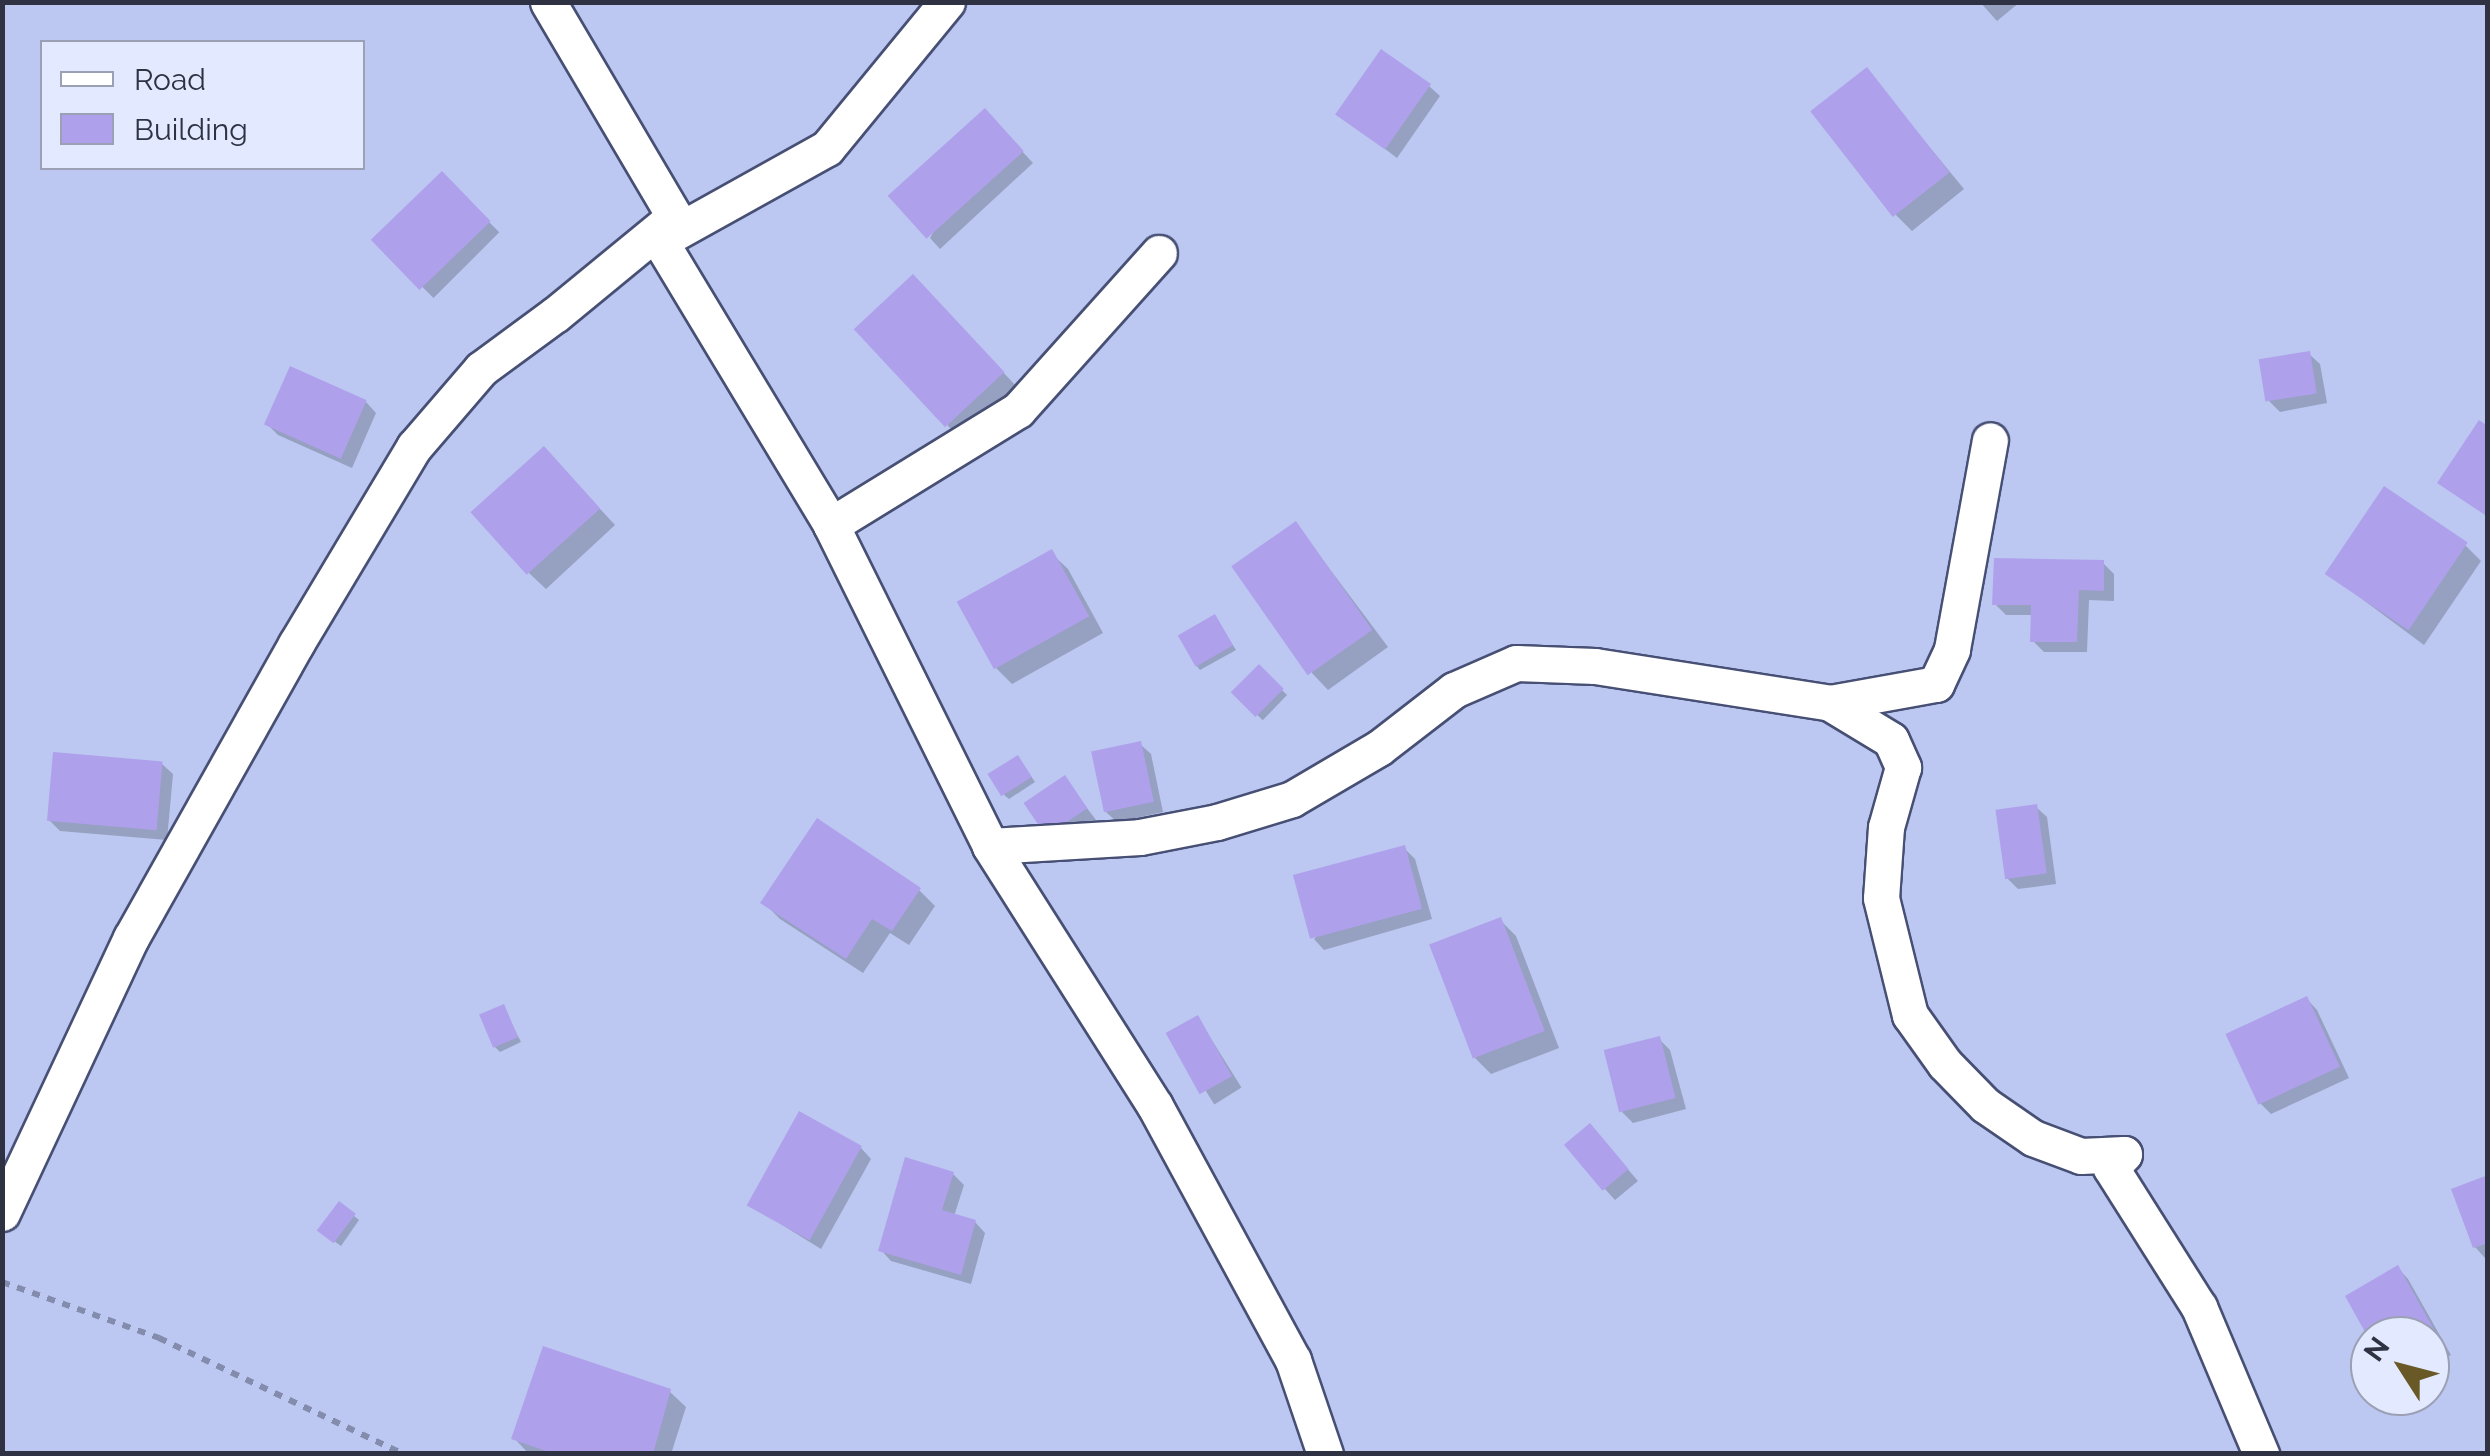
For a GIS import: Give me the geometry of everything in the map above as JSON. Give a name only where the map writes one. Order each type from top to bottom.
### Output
[{"type":"street","points":[[548,2],[667,229],[831,524],[990,846],[1156,1106],[1292,1360],[1325,1454]]},
{"type":"street","points":[[2,1213],[131,938],[296,644],[414,447],[481,369],[667,229],[827,148],[948,2]]},
{"type":"street","points":[[831,524],[1018,410],[1159,253]]},
{"type":"street","points":[[990,846],[1140,837],[1217,822],[1292,799],[1379,748],[1454,690],[1516,663],[1596,666],[1830,703],[1936,684],[1952,649],[1990,440]]},
{"type":"street","points":[[1830,703],[1891,740],[1903,767],[1886,828],[1881,898],[1910,1015],[1945,1064],[1985,1105],[2033,1138],[2082,1156],[2124,1154],[2111,1168],[2199,1307],[2260,1454]]},
{"type":"path","points":[[2,1282],[160,1338],[403,1454]]},
{"type":"building","points":[[1381,49],[1431,84],[1385,150],[1335,115]]},
{"type":"building","points":[[1867,67],[1949,173],[1893,217],[1810,111]]},
{"type":"building","points":[[985,108],[1024,151],[926,239],[888,196]]},
{"type":"building","points":[[442,171],[491,221],[419,290],[371,240]]},
{"type":"building","points":[[913,274],[1004,372],[945,427],[854,329]]},
{"type":"building","points":[[2310,351],[2317,393],[2265,402],[2259,359]]},
{"type":"building","points":[[290,366],[367,400],[341,459],[264,424]]},
{"type":"building","points":[[2479,420],[2488,426],[2488,517],[2437,483]]},
{"type":"building","points":[[544,446],[600,508],[527,575],[470,512]]},
{"type":"building","points":[[2384,486],[2468,542],[2408,630],[2325,574]]},
{"type":"building","points":[[1296,521],[1372,630],[1308,675],[1231,566]]},
{"type":"building","points":[[1052,549],[1089,616],[994,669],[957,602]]},
{"type":"building","points":[[1994,558],[2104,560],[2104,591],[2079,590],[2077,642],[2030,642],[2031,605],[1992,605]]},
{"type":"building","points":[[1215,614],[1233,645],[1196,667],[1178,636]]},
{"type":"building","points":[[1259,664],[1284,689],[1255,717],[1231,692]]},
{"type":"building","points":[[1141,741],[1154,802],[1104,812],[1091,752]]},
{"type":"building","points":[[53,752],[163,762],[157,830],[47,821]]},
{"type":"building","points":[[1018,755],[1032,777],[1001,796],[987,774]]},
{"type":"building","points":[[1065,775],[1087,808],[1046,836],[1024,803]]},
{"type":"building","points":[[2037,804],[2047,873],[2005,879],[1995,810]]},
{"type":"building","points":[[817,818],[921,888],[892,931],[872,919],[846,959],[760,903]]},
{"type":"building","points":[[1405,845],[1422,909],[1310,939],[1293,875]]},
{"type":"building","points":[[1501,917],[1545,1031],[1473,1058],[1429,945]]},
{"type":"building","points":[[2307,996],[2340,1067],[2258,1105],[2225,1034]]},
{"type":"building","points":[[504,1004],[518,1037],[493,1048],[479,1015]]},
{"type":"building","points":[[1198,1015],[1232,1076],[1200,1094],[1166,1033]]},
{"type":"building","points":[[1660,1036],[1675,1098],[1619,1112],[1604,1050]]},
{"type":"building","points":[[799,1111],[862,1146],[810,1240],[747,1205]]},
{"type":"building","points":[[1590,1123],[1629,1169],[1603,1191],[1564,1145]]},
{"type":"building","points":[[905,1157],[954,1172],[942,1210],[976,1220],[961,1275],[878,1251]]},
{"type":"building","points":[[2488,1175],[2488,1243],[2473,1248],[2451,1189]]},
{"type":"building","points":[[339,1201],[356,1214],[334,1243],[317,1231]]},
{"type":"building","points":[[2398,1265],[2426,1316],[2356,1316],[2345,1296]]},
{"type":"building","points":[[543,1346],[671,1389],[653,1454],[555,1454],[511,1439]]}]
